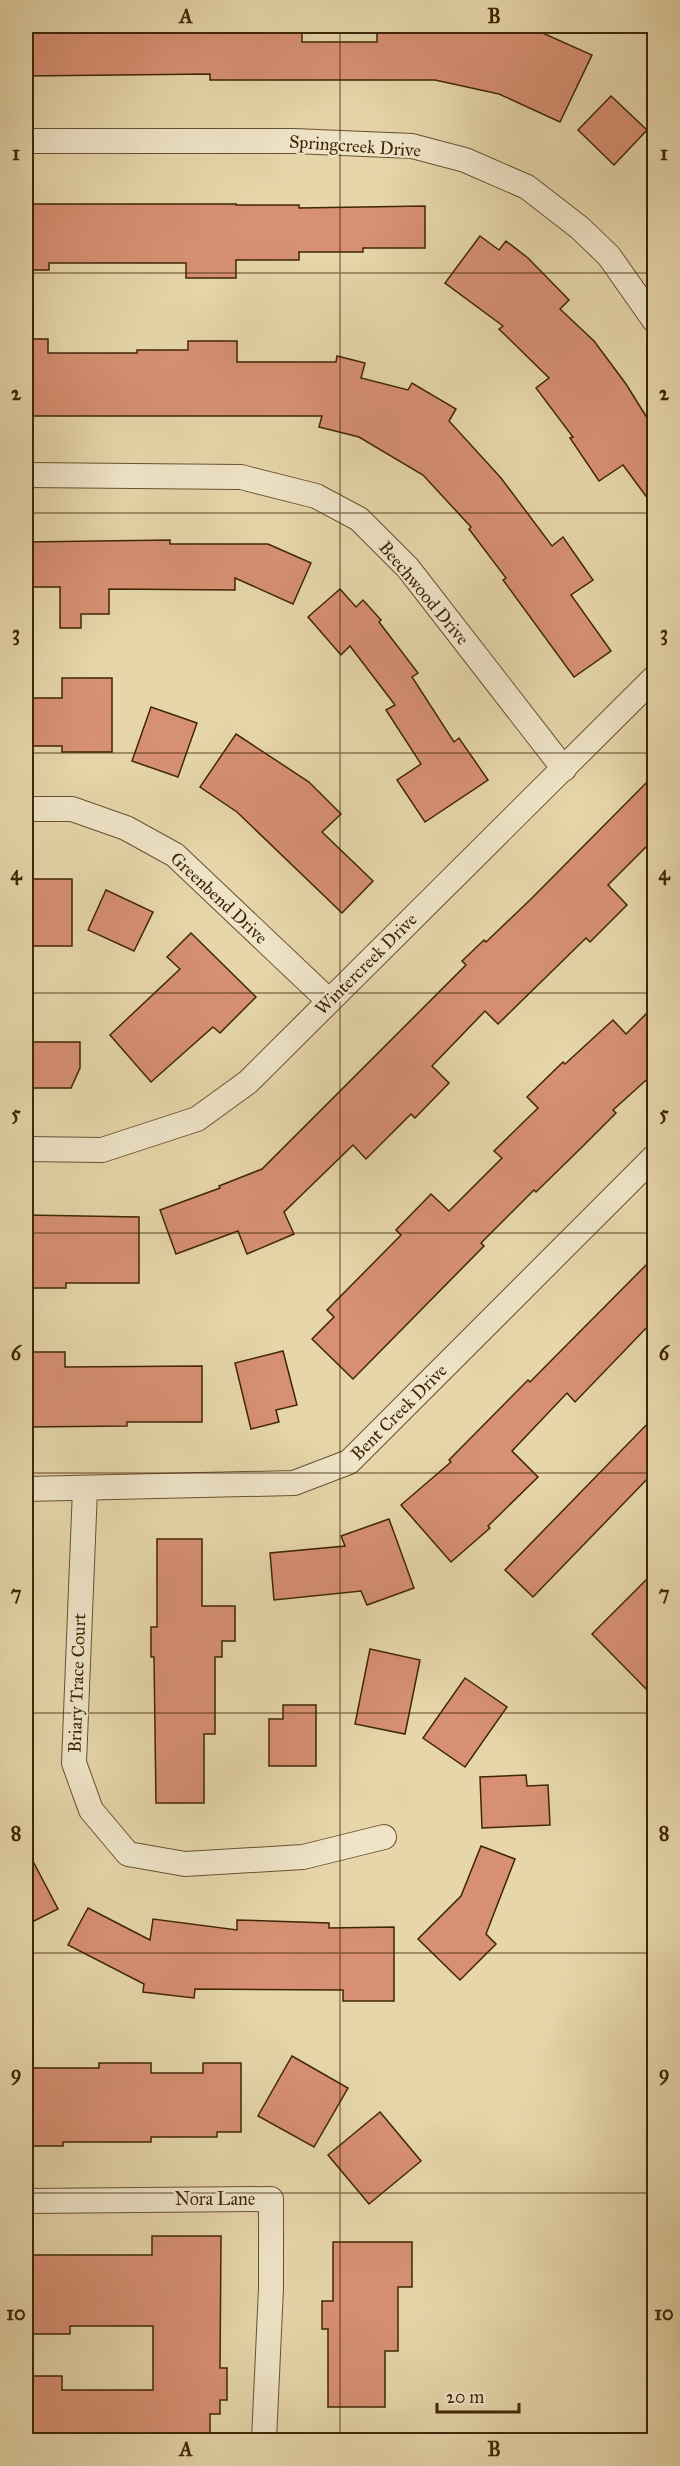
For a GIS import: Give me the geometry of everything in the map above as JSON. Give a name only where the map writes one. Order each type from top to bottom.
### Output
[{"type":"street","name":"Springcreek Drive","points":[[26,141],[317,142],[412,146],[465,160],[526,187],[580,228],[609,256],[654,320]]},
{"type":"street","name":"Beechwood Drive","points":[[26,475],[241,477],[316,496],[358,519],[408,568],[564,769]]},
{"type":"street","name":"Wintercreek Drive","points":[[26,1149],[102,1150],[196,1119],[248,1082],[654,678]]},
{"type":"street","name":"Greenbend Drive","points":[[26,810],[72,810],[126,828],[175,855],[328,1000]]},
{"type":"street","name":"Bent Creek Drive","points":[[26,1489],[294,1483],[349,1462],[654,1157]]},
{"type":"street","name":"Briary Trace Court","points":[[85,1489],[74,1763],[91,1810],[128,1854],[185,1864],[303,1857],[384,1837]]},
{"type":"street","name":"Nora Lane","points":[[26,2201],[271,2199],[271,2288],[264,2440]]},
{"type":"building","points":[[26,26],[114,26],[114,31],[189,31],[189,26],[302,26],[302,42],[377,42],[377,26],[527,26],[592,55],[560,122],[499,94],[435,80],[210,80],[210,74],[26,76]]},
{"type":"building","points":[[611,96],[647,130],[614,165],[578,130]]},
{"type":"building","points":[[26,204],[236,204],[299,205],[299,208],[425,206],[425,248],[363,248],[363,252],[299,252],[299,260],[236,260],[236,278],[186,278],[186,263],[49,263],[49,270],[26,270]]},
{"type":"building","points":[[480,236],[499,250],[506,241],[528,258],[569,300],[560,309],[594,341],[626,384],[654,429],[654,507],[623,465],[599,481],[570,438],[573,437],[536,388],[549,378],[499,329],[503,326],[445,283]]},
{"type":"building","points":[[26,339],[48,339],[48,353],[137,353],[137,350],[188,350],[188,341],[237,341],[237,362],[336,362],[337,356],[365,363],[361,378],[408,390],[412,383],[456,409],[449,421],[501,478],[552,546],[563,537],[593,580],[571,595],[611,651],[574,677],[503,580],[506,578],[469,529],[471,527],[423,475],[359,437],[319,427],[322,416],[26,416]]},
{"type":"building","points":[[170,540],[170,544],[268,544],[311,563],[293,604],[235,578],[235,590],[109,589],[109,614],[81,614],[81,628],[60,628],[60,587],[26,587],[26,542]]},
{"type":"building","points":[[340,589],[356,607],[363,600],[381,620],[379,622],[418,673],[412,677],[454,742],[459,738],[488,780],[425,822],[397,780],[421,764],[386,710],[395,705],[350,646],[341,655],[308,617]]},
{"type":"building","points":[[62,678],[112,678],[112,752],[62,752],[62,746],[26,746],[26,698],[62,698]]},
{"type":"building","points":[[151,707],[197,723],[178,777],[132,761]]},
{"type":"building","points":[[236,734],[309,782],[341,814],[322,832],[373,881],[342,913],[237,812],[200,787]]},
{"type":"building","points":[[654,775],[654,839],[608,885],[627,905],[590,942],[586,938],[498,1024],[485,1011],[432,1066],[449,1083],[415,1118],[411,1114],[366,1159],[353,1145],[284,1212],[294,1234],[247,1254],[238,1231],[176,1254],[160,1210],[220,1188],[219,1186],[262,1169],[466,965],[462,961],[484,940],[486,942],[531,899]]},
{"type":"building","points":[[26,879],[72,879],[72,946],[26,946]]},
{"type":"building","points":[[106,890],[153,912],[134,951],[88,930]]},
{"type":"building","points":[[191,933],[256,997],[220,1033],[213,1027],[151,1082],[110,1035],[180,969],[167,957]]},
{"type":"building","points":[[654,1006],[654,1073],[613,1110],[616,1113],[481,1243],[484,1246],[353,1379],[312,1339],[334,1317],[327,1310],[401,1235],[396,1230],[431,1194],[449,1211],[502,1158],[494,1151],[538,1108],[527,1097],[563,1062],[565,1064],[613,1020],[626,1034]]},
{"type":"building","points":[[29,1042],[80,1042],[80,1068],[71,1088],[29,1088]]},
{"type":"building","points":[[26,1215],[139,1217],[139,1283],[66,1283],[66,1288],[26,1288]]},
{"type":"building","points":[[654,1257],[654,1320],[575,1402],[567,1393],[512,1451],[538,1477],[488,1526],[490,1528],[451,1562],[401,1505],[451,1462],[449,1460],[528,1380],[530,1382]]},
{"type":"building","points":[[283,1351],[297,1405],[276,1410],[279,1422],[251,1429],[235,1363]]},
{"type":"building","points":[[26,1352],[65,1352],[65,1367],[202,1366],[202,1422],[127,1422],[127,1426],[26,1427]]},
{"type":"building","points":[[654,1417],[654,1472],[533,1597],[505,1570]]},
{"type":"building","points":[[389,1519],[414,1588],[367,1605],[361,1591],[274,1600],[270,1553],[345,1546],[341,1536]]},
{"type":"building","points":[[157,1539],[202,1539],[202,1606],[235,1606],[235,1641],[222,1641],[222,1657],[215,1657],[215,1734],[204,1734],[204,1803],[156,1803],[154,1657],[151,1657],[151,1627],[157,1627]]},
{"type":"building","points":[[654,1572],[654,1697],[592,1634]]},
{"type":"building","points":[[370,1649],[420,1660],[405,1734],[355,1724]]},
{"type":"building","points":[[465,1678],[507,1707],[465,1767],[423,1738]]},
{"type":"building","points":[[283,1705],[316,1705],[316,1766],[269,1766],[269,1719],[283,1719]]},
{"type":"building","points":[[526,1775],[527,1786],[548,1785],[550,1825],[482,1828],[480,1777]]},
{"type":"building","points":[[481,1846],[515,1859],[486,1934],[496,1944],[460,1980],[418,1939],[461,1896]]},
{"type":"building","points":[[26,1848],[58,1909],[26,1925]]},
{"type":"building","points":[[88,1908],[150,1940],[153,1919],[237,1930],[237,1920],[329,1923],[329,1928],[394,1927],[394,2001],[343,2001],[343,1990],[195,1989],[194,1998],[143,1992],[144,1984],[68,1945]]},
{"type":"building","points":[[292,2056],[348,2088],[314,2147],[258,2116]]},
{"type":"building","points":[[99,2063],[151,2063],[151,2073],[203,2073],[203,2063],[241,2063],[241,2132],[217,2132],[217,2137],[151,2137],[151,2142],[63,2142],[63,2146],[26,2146],[26,2068],[99,2068]]},
{"type":"building","points":[[380,2112],[421,2161],[369,2204],[328,2155]]},
{"type":"building","points":[[152,2236],[221,2236],[220,2368],[227,2368],[227,2400],[220,2400],[220,2414],[210,2414],[210,2440],[26,2440],[26,2388],[32,2388],[32,2376],[62,2376],[62,2390],[153,2390],[153,2326],[70,2326],[70,2334],[26,2334],[26,2255],[152,2255]]},
{"type":"building","points":[[333,2242],[412,2242],[412,2287],[398,2287],[398,2351],[385,2351],[385,2407],[328,2407],[328,2329],[322,2329],[322,2301],[333,2301]]}]
